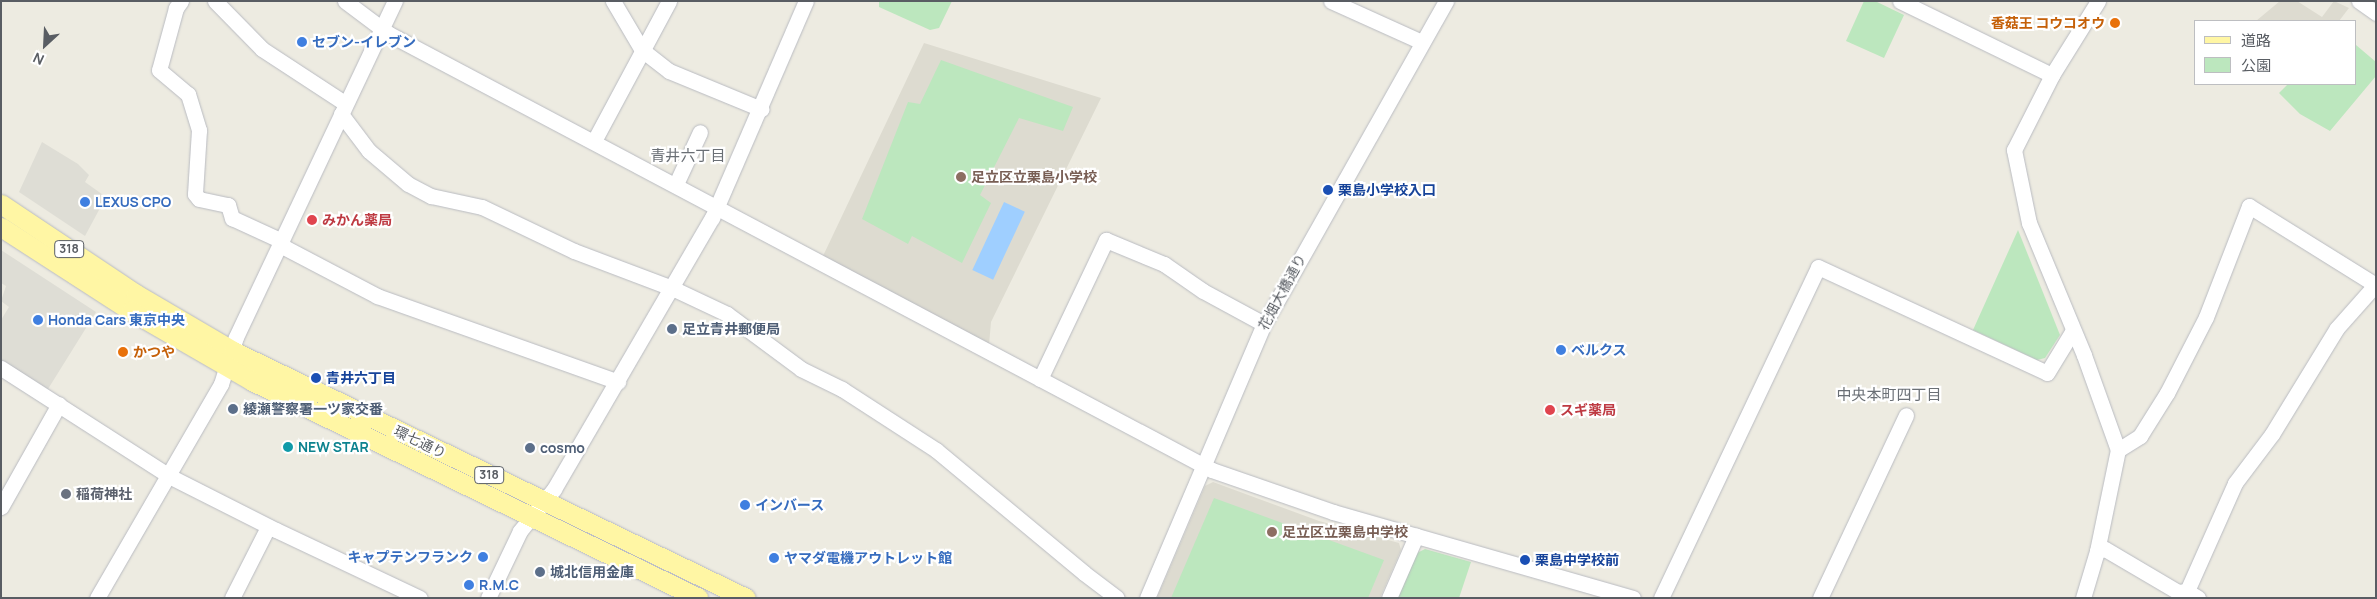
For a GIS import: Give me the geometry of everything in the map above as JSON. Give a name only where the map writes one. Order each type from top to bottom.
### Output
[{"type":"main road","name":"環七通り","points":[[1,204],[231,360],[544,502],[746,598]]},
{"type":"main road","name":"環七通り","points":[[1,227],[131,311],[231,360],[529,517],[698,598]]},
{"type":"street","points":[[181,1],[176,8],[159,70],[188,94],[199,130],[195,194],[199,199],[228,205],[232,218],[377,296],[618,382]]},
{"type":"street","points":[[215,1],[262,49],[343,109],[368,151],[408,184],[431,196],[482,207],[574,251],[672,288],[727,314],[801,369],[842,389],[936,450],[1084,574],[1117,598]]},
{"type":"street","points":[[345,1],[381,29],[1204,466],[1276,494],[1633,598]]},
{"type":"street","points":[[97,598],[169,476],[231,360],[236,337],[395,1]]},
{"type":"street","points":[[614,1],[642,50],[669,71],[761,109]]},
{"type":"street","points":[[594,141],[669,1]]},
{"type":"street","points":[[488,598],[529,517],[544,502],[618,382],[718,208],[806,1]]},
{"type":"street","points":[[1331,1],[1422,42]]},
{"type":"street","name":"花畑大橋通り","points":[[1147,598],[1264,324],[1446,1]]},
{"type":"street","points":[[1900,1],[2052,75]]},
{"type":"street","points":[[2083,598],[2097,551],[2118,450],[2084,355],[2072,332],[2029,223],[2014,150],[2052,75],[2098,1]]},
{"type":"street","points":[[2359,1],[2376,13]]},
{"type":"street","points":[[676,184],[700,132]]},
{"type":"street","points":[[2097,551],[2105,550],[2184,594],[2235,483],[2272,434],[2337,328],[2376,285],[2249,206],[2206,318],[2167,392],[2140,436],[2118,450]]},
{"type":"street","points":[[1040,378],[1106,240],[1164,264],[1203,291],[1264,324]]},
{"type":"street","points":[[1661,598],[1818,267],[2048,373],[2072,332]]},
{"type":"street","points":[[1,368],[169,476],[268,526],[420,598]]},
{"type":"street","points":[[1,507],[59,404]]},
{"type":"street","points":[[1820,598],[1906,415]]},
{"type":"street","points":[[232,598],[268,526]]},
{"type":"street","points":[[1389,598],[1416,536]]},
{"type":"shaded area","points":[[2280,1],[2297,1],[2322,17],[2334,1],[2349,8],[2340,20],[2257,20]]},
{"type":"shaded area","name":"足立区立栗島小学校","points":[[924,43],[1101,98],[991,322],[989,345],[823,256]]},
{"type":"shaded area","points":[[42,142],[78,164],[89,175],[85,182],[106,197],[85,236],[19,192]]},
{"type":"shaded area","points":[[1,250],[96,312],[48,389],[1,360],[1,320],[9,307],[1,301],[6,286],[1,283]]},
{"type":"shaded area","name":"足立区立栗島中学校","points":[[1213,482],[1319,521],[1399,543],[1401,550],[1380,598],[1157,598],[1205,486]]},
{"type":"green space","points":[[879,1],[952,1],[939,28],[930,30],[879,7]]},
{"type":"green space","points":[[1864,1],[1875,1],[1904,15],[1884,58],[1846,41]]},
{"type":"green space","points":[[2357,46],[2376,62],[2376,76],[2330,131],[2300,114],[2279,93],[2287,85],[2357,85]]},
{"type":"green space","points":[[941,60],[1073,107],[1063,131],[1019,118],[980,195],[991,203],[962,263],[912,236],[908,244],[862,219],[908,102],[920,104]]},
{"type":"green space","points":[[2018,230],[2060,335],[2045,358],[2037,360],[1973,330]]},
{"type":"green space","name":"足立区立栗島中学校","points":[[1214,498],[1384,560],[1368,598],[1171,598]]},
{"type":"green space","points":[[1425,549],[1471,562],[1459,598],[1398,598],[1417,553]]},
{"type":"water","points":[[1004,202],[1025,212],[993,280],[972,270]]},
{"type":"place","name":"香菇王 コウコオウ","points":[[2115,23]]},
{"type":"place","name":"セブン-イレブン","points":[[302,42]]},
{"type":"place","name":"足立区立栗島小学校","points":[[961,177]]},
{"type":"place","name":"栗島小学校入口","points":[[1328,190]]},
{"type":"place","name":"LEXUS CPO","points":[[85,202]]},
{"type":"place","name":"みかん薬局","points":[[312,220]]},
{"type":"place","name":"Honda Cars 東京中央","points":[[38,320]]},
{"type":"place","name":"足立青井郵便局","points":[[672,329]]},
{"type":"place","name":"ベルクス","points":[[1561,350]]},
{"type":"place","name":"かつや","points":[[123,352]]},
{"type":"place","name":"青井六丁目","points":[[316,378]]},
{"type":"place","name":"綾瀬警察署一ツ家交番","points":[[233,409]]},
{"type":"place","name":"スギ薬局","points":[[1550,410]]},
{"type":"place","name":"NEW STAR","points":[[288,447]]},
{"type":"place","name":"cosmo","points":[[530,448]]},
{"type":"place","name":"稲荷神社","points":[[66,494]]},
{"type":"place","name":"インバース","points":[[745,505]]},
{"type":"place","name":"足立区立栗島中学校","points":[[1272,532]]},
{"type":"place","name":"キャプテンフランク","points":[[483,557]]},
{"type":"place","name":"ヤマダ電機アウトレット館","points":[[774,558]]},
{"type":"place","name":"栗島中学校前","points":[[1525,560]]},
{"type":"place","name":"城北信用金庫","points":[[540,572]]},
{"type":"place","name":"R.M.C","points":[[469,585]]},
{"type":"district","name":"青井六丁目","points":[[688,156]]},
{"type":"district","name":"中央本町四丁目","points":[[1889,395]]}]
